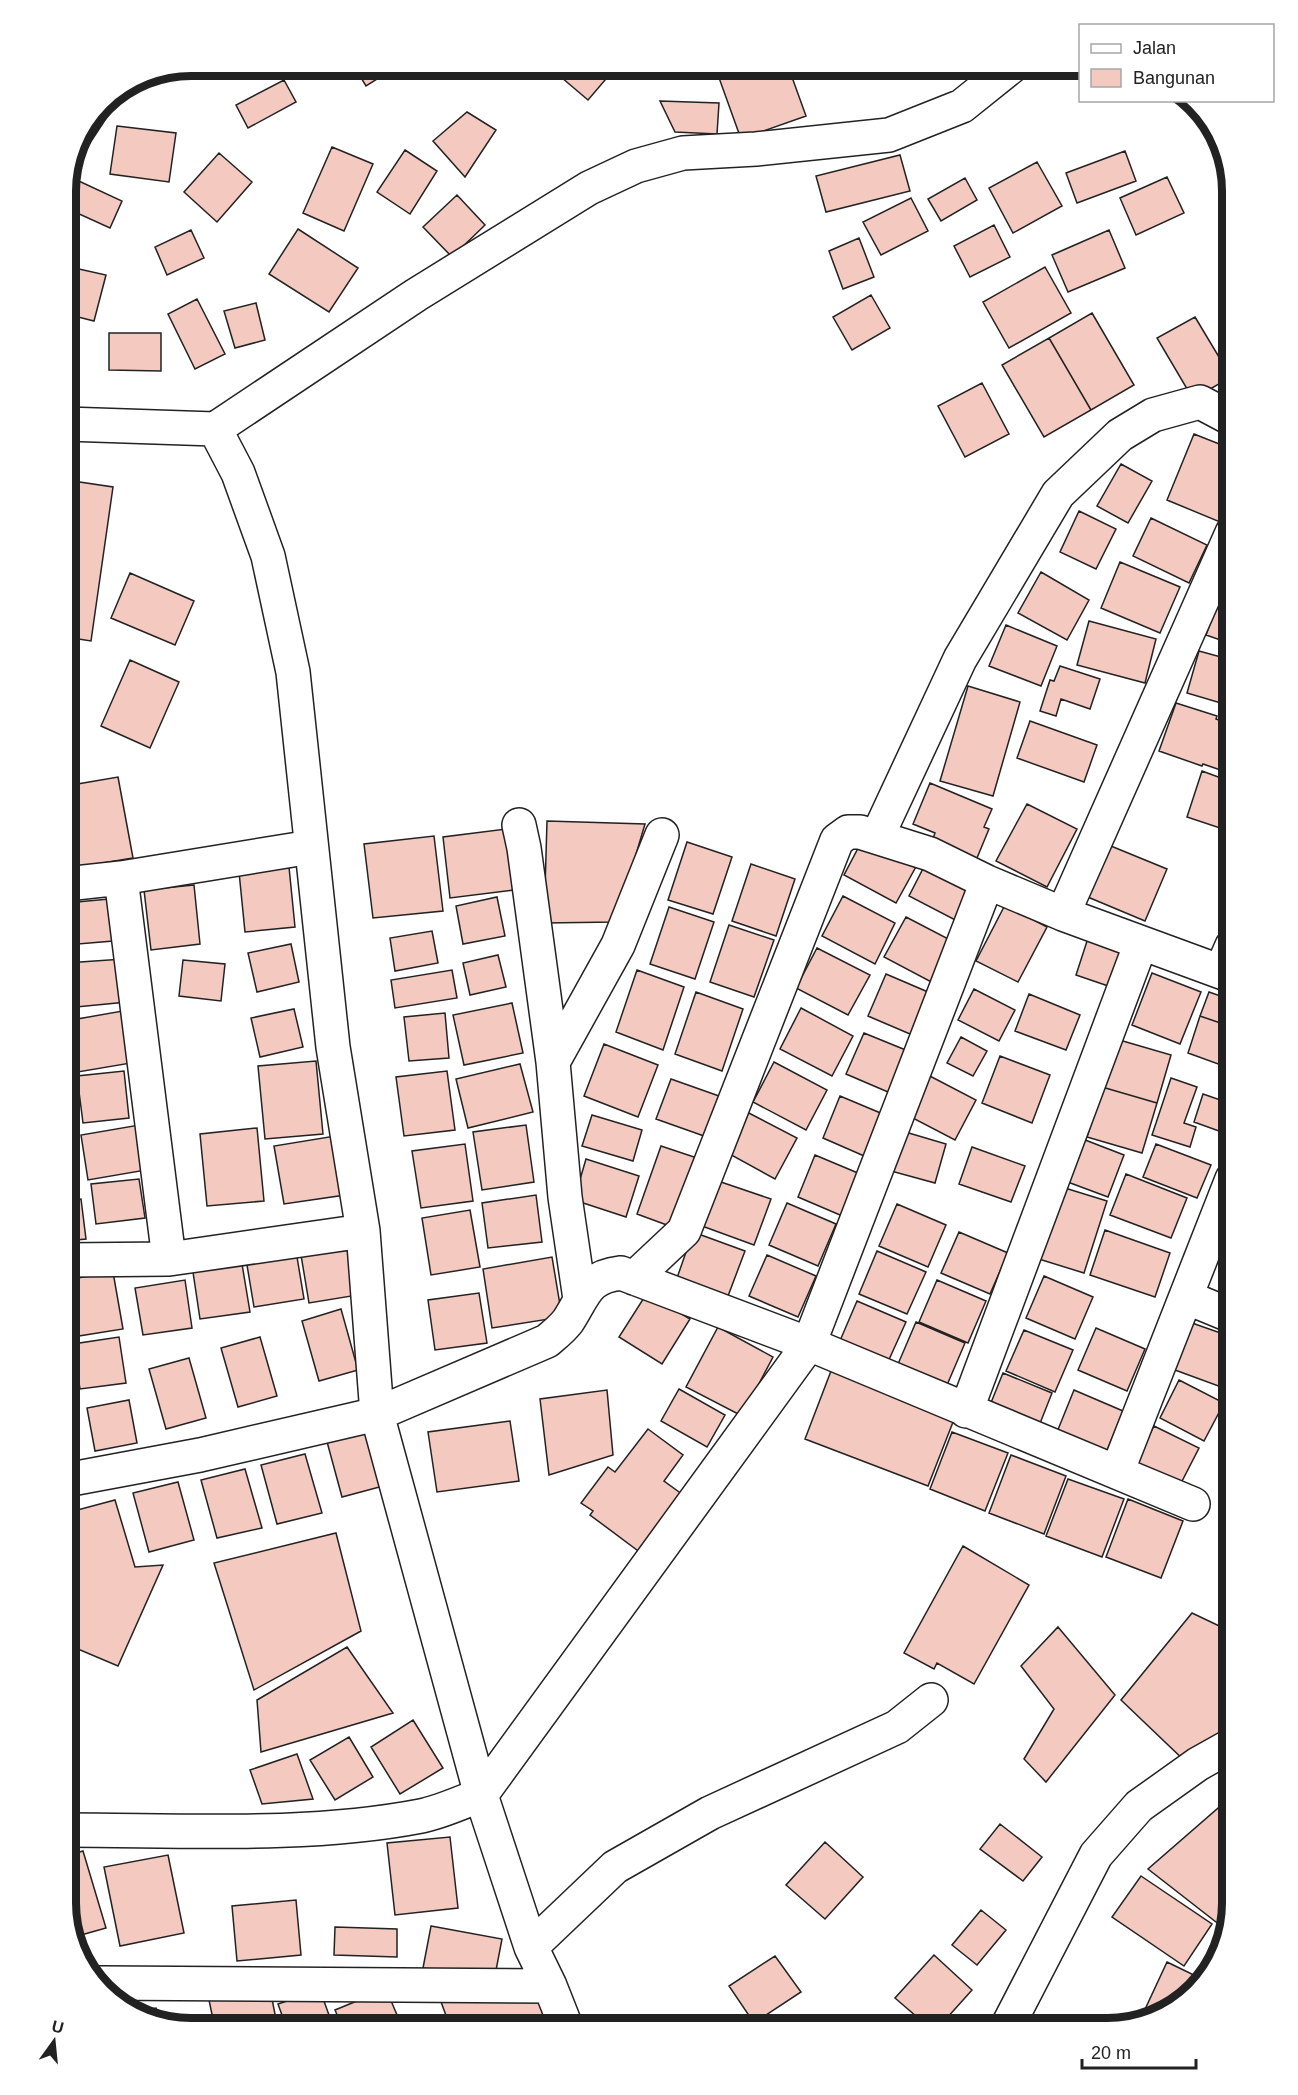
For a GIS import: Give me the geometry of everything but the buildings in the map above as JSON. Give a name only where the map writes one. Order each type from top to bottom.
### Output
[{"type":"street","points":[[77,424],[214,429],[416,295],[589,188],[636,166],[683,153],[756,149],[889,135],[962,106],[998,77]]},
{"type":"street","points":[[877,837],[960,658],[1058,494],[1120,435],[1153,415],[1200,402],[1222,414]]},
{"type":"street","points":[[214,429],[238,473],[268,556],[293,672],[333,1047],[363,1231],[377,1414],[482,1795],[531,1947],[563,2018]]},
{"type":"street","points":[[1063,914],[1222,556]]},
{"type":"street","points":[[519,825],[553,1062],[565,1197],[580,1299]]},
{"type":"street","points":[[634,1278],[684,1231],[837,840],[848,832],[860,832],[930,854],[987,882],[1142,944],[1222,963]]},
{"type":"street","points":[[553,1062],[618,945],[662,835]]},
{"type":"street","points":[[77,883],[121,878],[310,847]]},
{"type":"street","points":[[121,878],[169,1259]]},
{"type":"street","points":[[76,1830],[264,1830],[350,1826],[424,1816],[482,1795],[809,1344],[987,882]]},
{"type":"street","points":[[966,1411],[1142,944]]},
{"type":"street","points":[[1117,1472],[1222,1205]]},
{"type":"street","points":[[76,1260],[169,1259],[363,1231]]},
{"type":"street","points":[[76,1478],[200,1455],[377,1414],[547,1341],[566,1323],[591,1284],[606,1275],[621,1273],[809,1344],[1193,1504]]},
{"type":"street","points":[[1186,1297],[1222,1312]]},
{"type":"street","points":[[531,1947],[615,1867],[710,1813],[897,1727],[931,1700]]},
{"type":"street","points":[[1012,2018],[1096,1855],[1140,1806],[1198,1764],[1222,1750]]},
{"type":"street","points":[[109,1983],[550,1986]]}]
